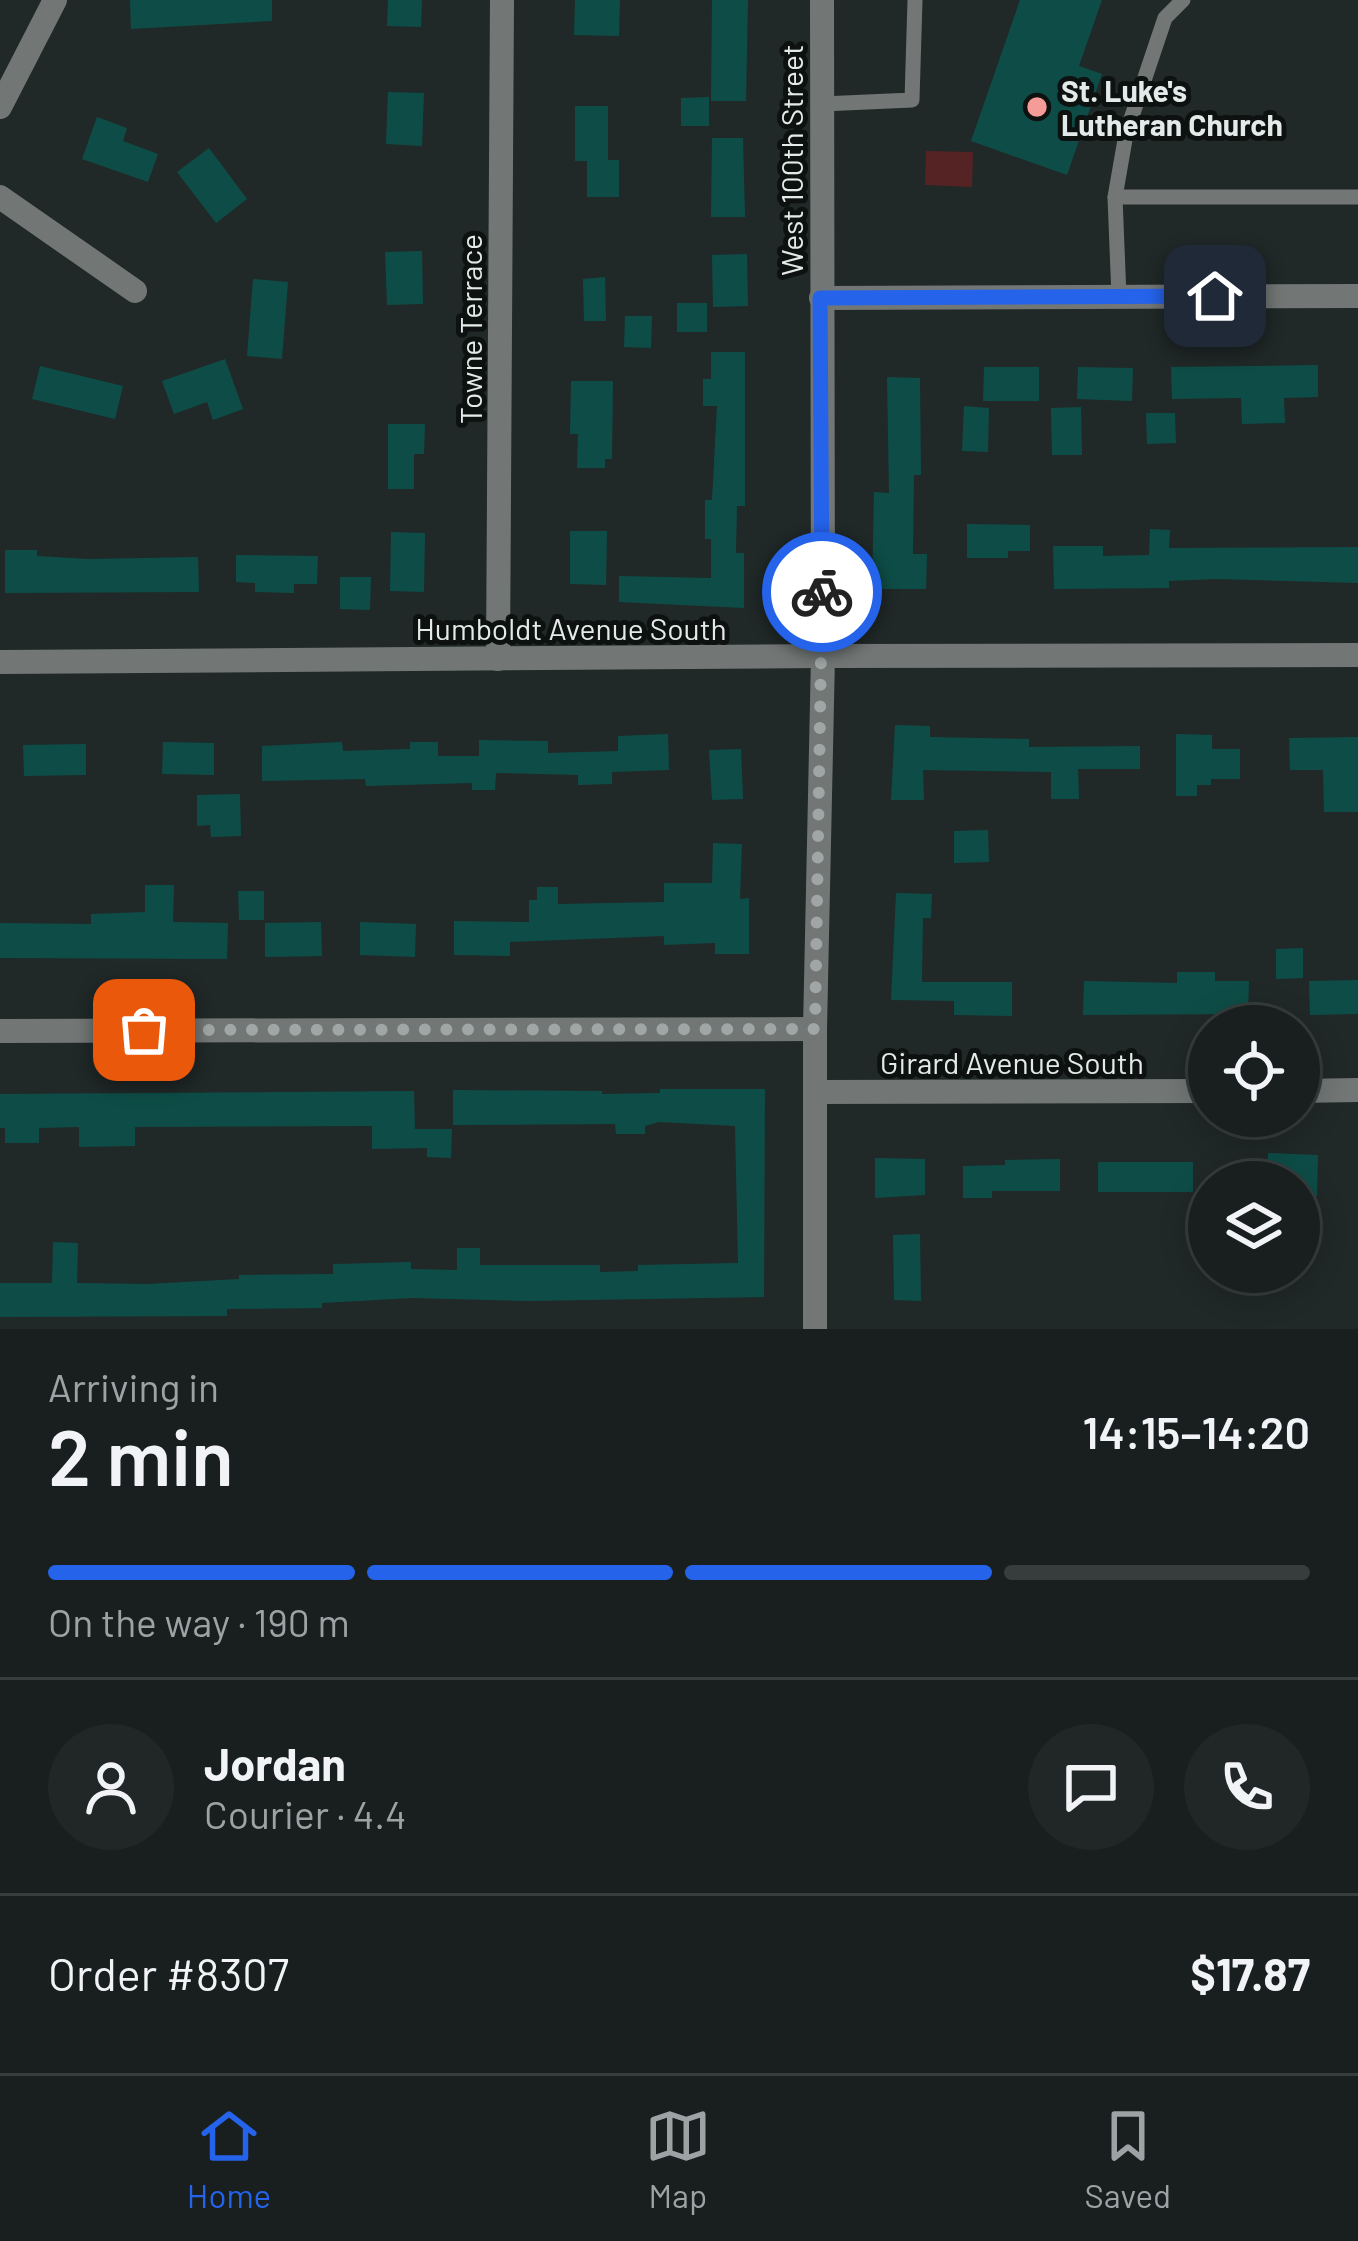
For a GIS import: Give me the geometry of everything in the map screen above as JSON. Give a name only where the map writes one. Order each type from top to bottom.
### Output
[{"type":"street","points":[[0,107],[55,0]]},
{"type":"street","name":"Towne Terrace","points":[[498,658],[502,0]]},
{"type":"street","name":"West 100th Street","points":[[815,1329],[823,656],[823,0]]},
{"type":"street","points":[[0,197],[135,291]]},
{"type":"street","points":[[820,298],[1358,296]]},
{"type":"street","name":"Humboldt Avenue South","points":[[0,662],[1358,656]]},
{"type":"street","points":[[0,1030],[815,1029]]},
{"type":"street","points":[[1320,1090],[1358,1090]]},
{"type":"street","name":"Girard Avenue South","points":[[815,1093],[1188,1091]]},
{"type":"lane","points":[[822,104],[912,100],[914,0]]},
{"type":"lane","points":[[1119,297],[1115,197],[1126,134],[1165,18],[1183,0]]},
{"type":"lane","points":[[1115,197],[1358,197]]},
{"type":"shaded area","points":[[926,151],[973,152],[972,187],[925,185]]},
{"type":"building","points":[[130,0],[272,0],[272,21],[131,29]]},
{"type":"building","points":[[388,0],[422,0],[421,27],[387,26]]},
{"type":"building","points":[[575,0],[620,0],[619,36],[574,35]]},
{"type":"building","points":[[712,0],[748,0],[746,101],[711,101]]},
{"type":"building","name":"St. Luke's Lutheran Church","points":[[1020,0],[1102,0],[1079,66],[1102,74],[1067,175],[971,141]]},
{"type":"building","points":[[388,92],[424,93],[422,146],[386,144]]},
{"type":"building","points":[[709,97],[709,126],[681,126],[681,98]]},
{"type":"building","points":[[575,106],[608,106],[608,160],[619,160],[619,197],[587,197],[587,161],[575,161]]},
{"type":"building","points":[[97,117],[127,128],[123,141],[158,154],[148,182],[82,159]]},
{"type":"building","points":[[712,138],[743,138],[745,217],[711,217]]},
{"type":"building","points":[[209,148],[247,199],[216,223],[177,172]]},
{"type":"building","points":[[422,251],[423,304],[387,305],[385,252]]},
{"type":"building","points":[[747,254],[748,306],[713,307],[712,255]]},
{"type":"building","points":[[605,277],[606,321],[584,321],[583,279]]},
{"type":"building","points":[[253,279],[288,282],[282,359],[247,356]]},
{"type":"building","points":[[677,303],[707,303],[707,332],[677,332]]},
{"type":"building","points":[[625,316],[652,316],[651,348],[624,347]]},
{"type":"building","points":[[711,352],[745,352],[745,506],[737,506],[736,553],[744,553],[744,608],[619,602],[619,576],[711,578],[705,500],[712,500],[717,406],[703,406],[703,379],[711,379]]},
{"type":"building","points":[[225,359],[243,409],[213,420],[207,402],[174,414],[162,381]]},
{"type":"building","points":[[1318,365],[1318,397],[1284,398],[1285,423],[1242,424],[1241,398],[1172,399],[1171,367]]},
{"type":"building","points":[[40,366],[123,386],[115,419],[32,399]]},
{"type":"building","points":[[984,367],[1039,367],[1039,401],[983,401]]},
{"type":"building","points":[[1078,367],[1133,368],[1132,401],[1077,399]]},
{"type":"building","points":[[887,377],[920,378],[921,475],[914,475],[913,554],[927,554],[926,589],[872,589],[874,492],[889,493]]},
{"type":"building","points":[[571,381],[613,381],[612,459],[605,459],[605,468],[577,468],[578,434],[570,434]]},
{"type":"building","points":[[964,406],[989,408],[988,452],[962,451]]},
{"type":"building","points":[[1081,407],[1082,455],[1052,455],[1051,408]]},
{"type":"building","points":[[1146,413],[1175,413],[1176,443],[1147,444]]},
{"type":"building","points":[[388,424],[425,424],[424,454],[414,454],[414,489],[388,489]]},
{"type":"building","points":[[967,524],[1030,525],[1030,551],[1008,551],[1008,558],[967,558]]},
{"type":"building","points":[[1150,529],[1170,530],[1169,548],[1358,547],[1358,583],[1215,579],[1169,581],[1169,588],[1054,589],[1053,546],[1103,546],[1103,556],[1149,555]]},
{"type":"building","points":[[570,531],[607,531],[606,585],[570,584]]},
{"type":"building","points":[[391,532],[425,533],[424,592],[390,591]]},
{"type":"building","points":[[5,550],[89,559],[198,557],[199,592],[5,593]]},
{"type":"building","points":[[236,555],[318,556],[317,584],[294,584],[294,593],[255,592],[255,583],[236,582]]},
{"type":"building","points":[[340,577],[371,577],[370,610],[340,609]]},
{"type":"building","points":[[895,725],[930,726],[930,737],[1029,739],[1029,747],[1140,746],[1140,769],[1078,769],[1079,799],[1051,799],[1051,772],[923,770],[924,800],[891,800]]},
{"type":"building","points":[[668,734],[669,770],[612,772],[612,784],[578,785],[578,775],[496,773],[495,790],[472,790],[472,783],[366,786],[365,779],[262,781],[262,746],[342,742],[343,751],[410,749],[410,742],[438,742],[438,756],[479,756],[479,740],[548,741],[548,753],[618,751],[618,736]]},
{"type":"building","points":[[1176,734],[1212,735],[1212,749],[1240,749],[1240,779],[1211,779],[1211,785],[1197,785],[1197,796],[1176,796]]},
{"type":"building","points":[[1358,737],[1358,812],[1324,812],[1323,770],[1290,770],[1289,738]]},
{"type":"building","points":[[163,742],[214,743],[214,775],[162,774]]},
{"type":"building","points":[[86,744],[86,775],[24,776],[23,745]]},
{"type":"building","points":[[741,749],[743,799],[712,800],[709,750]]},
{"type":"building","points":[[240,794],[241,836],[211,837],[210,825],[197,826],[197,795]]},
{"type":"building","points":[[988,830],[989,862],[954,863],[954,831]]},
{"type":"building","points":[[713,843],[742,844],[740,899],[749,898],[749,954],[715,954],[715,943],[664,945],[664,936],[510,942],[510,956],[454,955],[454,921],[529,922],[529,900],[537,900],[537,887],[558,887],[558,904],[664,902],[664,883],[712,883]]},
{"type":"building","points":[[145,885],[174,885],[173,922],[228,923],[227,959],[0,958],[0,923],[91,924],[91,914],[145,912]]},
{"type":"building","points":[[238,891],[264,891],[264,920],[239,920]]},
{"type":"building","points":[[896,893],[932,894],[931,918],[923,918],[922,982],[1012,982],[1012,1016],[954,1015],[954,1001],[891,1000]]},
{"type":"building","points":[[321,922],[322,956],[265,957],[265,923]]},
{"type":"building","points":[[360,922],[416,924],[415,957],[360,955]]},
{"type":"building","points":[[1303,948],[1303,978],[1276,979],[1276,949]]},
{"type":"building","points":[[1177,972],[1215,972],[1215,981],[1249,981],[1248,1005],[1188,1005],[1188,1014],[1083,1015],[1084,981],[1177,983]]},
{"type":"building","points":[[1358,980],[1358,1014],[1320,1015],[1320,1005],[1310,1005],[1309,981]]},
{"type":"building","points":[[660,1089],[765,1089],[764,1297],[412,1298],[322,1303],[322,1308],[227,1309],[227,1316],[0,1317],[0,1283],[52,1283],[53,1242],[78,1243],[77,1283],[333,1274],[333,1264],[411,1262],[411,1269],[457,1270],[457,1248],[480,1248],[480,1265],[600,1265],[600,1272],[638,1271],[638,1265],[738,1263],[735,1126],[659,1122],[645,1126],[645,1134],[616,1134],[615,1124],[453,1125],[453,1090],[602,1094],[660,1093]]},
{"type":"building","points":[[414,1091],[415,1129],[452,1129],[451,1158],[427,1157],[427,1148],[372,1149],[372,1126],[135,1127],[135,1146],[79,1147],[79,1127],[39,1128],[39,1143],[5,1143],[5,1128],[0,1128],[0,1094]]},
{"type":"building","points":[[1268,1153],[1318,1155],[1318,1161],[1268,1161]]},
{"type":"building","points":[[875,1158],[925,1159],[925,1195],[875,1198]]},
{"type":"building","points":[[1060,1159],[1060,1191],[992,1191],[992,1198],[963,1198],[963,1166]]},
{"type":"building","points":[[1098,1162],[1188,1162],[1188,1192],[1098,1192]]},
{"type":"building","points":[[920,1234],[921,1301],[894,1300],[893,1235]]},
{"type":"way so far","points":[[144,1030],[815,1029],[822,592]]},
{"type":"place","name":"St. Luke's Lutheran Church","points":[[1037,107]]},
{"type":"route","points":[[822,592],[820,298],[1215,296]]}]
